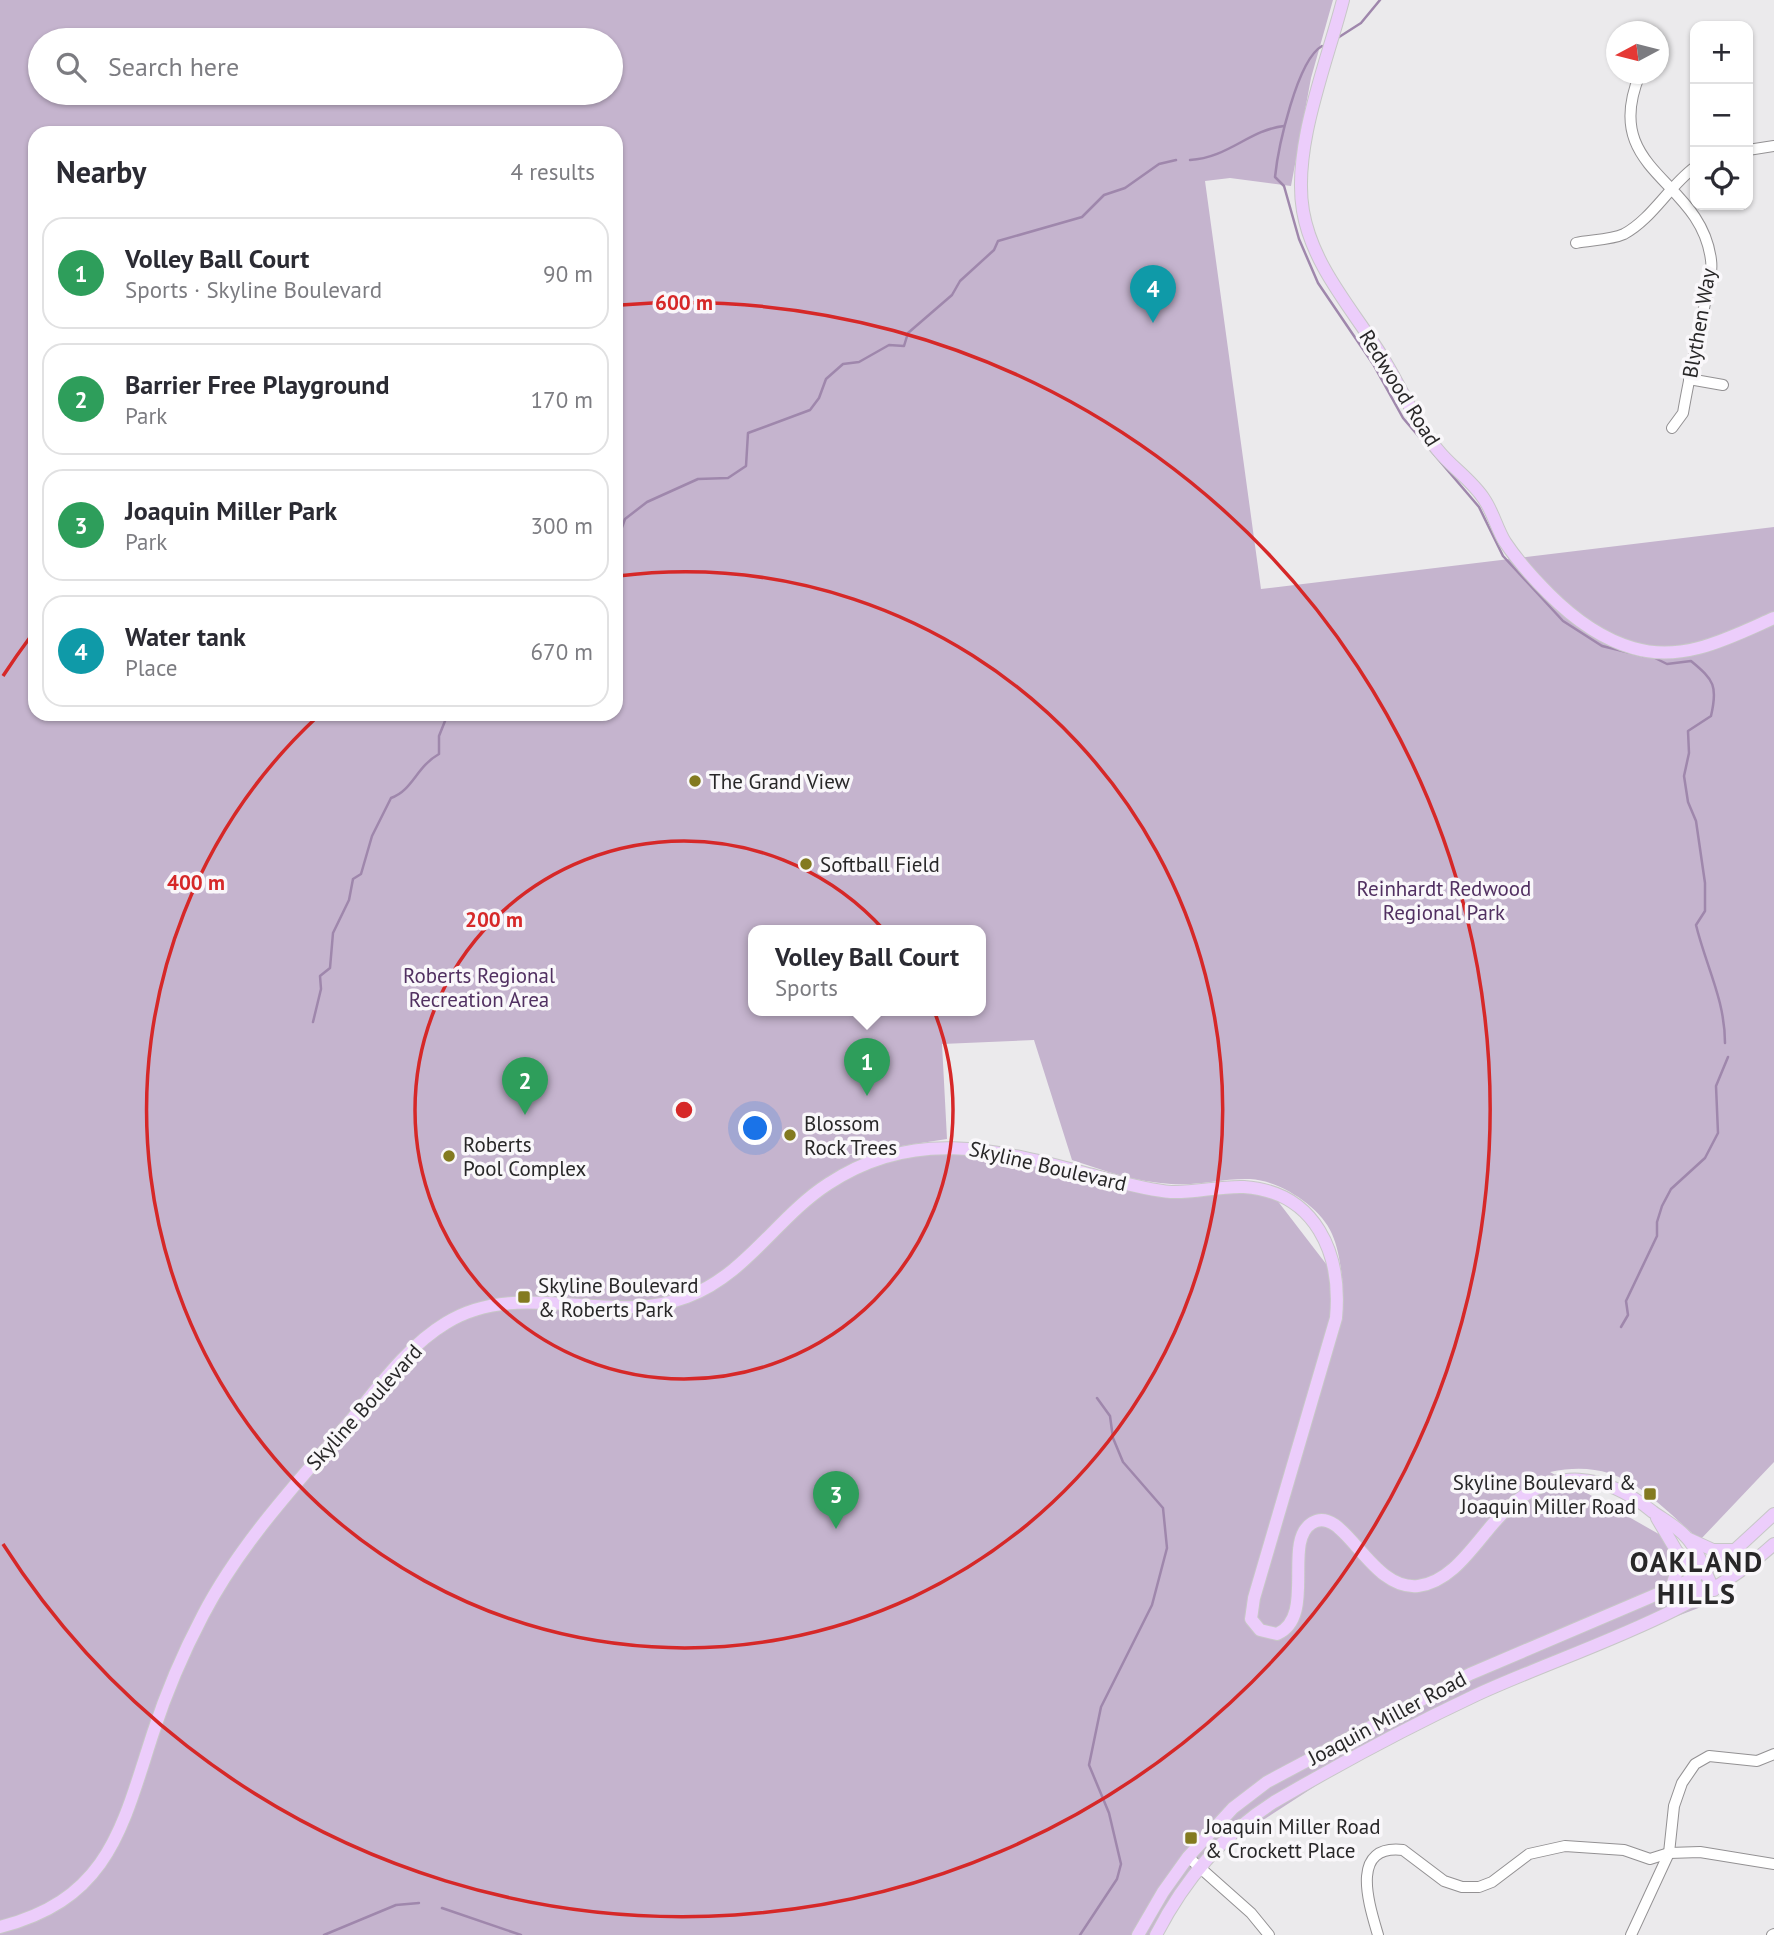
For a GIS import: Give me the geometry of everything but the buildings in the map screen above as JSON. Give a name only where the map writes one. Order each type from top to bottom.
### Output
[{"type":"main road","name":"Redwood Road","points":[[1343,0],[1321,68],[1303,160],[1302,209],[1321,262],[1382,356],[1422,429],[1484,499],[1505,542],[1550,594],[1612,641],[1636,649],[1689,651],[1717,643],[1774,618]]},
{"type":"main road","name":"Skyline Boulevard","points":[[0,1927],[34,1917],[59,1904],[84,1885],[102,1863],[124,1824],[176,1673],[212,1598],[275,1508],[398,1364],[426,1337],[462,1315],[504,1304],[524,1301],[626,1310],[687,1297],[717,1282],[740,1265],[790,1214],[822,1188],[845,1173],[889,1155],[920,1149],[968,1147],[1165,1191],[1257,1189],[1289,1201],[1312,1220],[1334,1260],[1337,1308],[1251,1611],[1254,1625],[1266,1634],[1283,1631],[1292,1621],[1297,1600],[1301,1538],[1307,1527],[1316,1521],[1327,1520],[1341,1528],[1385,1578],[1402,1585],[1420,1586],[1445,1576],[1511,1505],[1551,1483],[1574,1479],[1602,1482],[1624,1491],[1687,1537],[1699,1575],[1709,1593]]},
{"type":"main road","name":"Skyline Boulevard","points":[[1653,1511],[1674,1546],[1699,1575]]},
{"type":"main road","points":[[1699,1575],[1735,1550],[1774,1514]]},
{"type":"main road","points":[[1687,1537],[1713,1550],[1735,1550]]},
{"type":"main road","points":[[1709,1593],[1774,1544]]},
{"type":"main road","points":[[1671,1590],[1678,1571],[1674,1546]]},
{"type":"main road","name":"Joaquin Miller Road","points":[[1139,1935],[1163,1892],[1188,1857],[1233,1808],[1279,1776],[1470,1674],[1671,1590],[1699,1575]]},
{"type":"main road","name":"Joaquin Miller Road","points":[[1156,1935],[1198,1867],[1226,1838],[1261,1810],[1476,1695],[1709,1593]]},
{"type":"street","name":"Blythen Way","points":[[1636,84],[1632,93],[1630,118],[1635,141],[1649,168],[1670,187],[1700,223],[1712,261],[1683,413],[1672,428]]},
{"type":"street","points":[[1753,149],[1774,146]]},
{"type":"street","points":[[1576,243],[1622,235],[1639,224],[1670,187],[1690,171]]},
{"type":"street","points":[[1689,379],[1723,385]]},
{"type":"street","points":[[1631,1935],[1670,1853],[1674,1806],[1682,1783],[1695,1764],[1709,1756],[1757,1761],[1774,1754]]},
{"type":"street","points":[[1378,1935],[1369,1900],[1367,1875],[1371,1860],[1379,1852],[1403,1850],[1444,1881],[1462,1887],[1479,1887],[1541,1849],[1594,1846],[1624,1850],[1650,1859],[1670,1853],[1711,1853],[1774,1864]]},
{"type":"street","points":[[1188,1857],[1251,1913],[1269,1935]]},
{"type":"green space","name":"Reinhardt Redwood Regional Park","points":[[0,0],[1333,0],[1311,78],[1291,186],[1230,178],[1205,181],[1261,589],[1774,527],[1774,1462],[1700,1540],[1633,1484],[1596,1470],[1550,1472],[1685,1549],[1714,1602],[1576,1655],[1452,1711],[1337,1772],[1220,1848],[1187,1884],[1159,1935],[0,1935]],"holes":[[[1034,1040],[1072,1160],[1158,1183],[1191,1184],[1250,1179],[1274,1184],[1309,1205],[1327,1224],[1338,1253],[1343,1286],[1267,1187],[1138,1186],[946,1147],[837,1156],[947,1139],[942,1044]]]},
{"type":"waterway","points":[[1336,39],[1361,23],[1380,0]]},
{"type":"waterway","points":[[1322,46],[1313,54],[1297,86],[1280,146],[1275,177],[1284,186],[1299,239],[1318,283],[1373,364],[1403,418],[1479,507],[1503,556],[1563,621],[1602,646],[1643,656]]},
{"type":"waterway","points":[[1190,160],[1216,154],[1260,133],[1284,126]]},
{"type":"waterway","points":[[623,525],[625,519],[647,502],[698,479],[728,478],[746,466],[748,433],[810,410],[819,398],[826,379],[843,364],[859,362],[889,345],[904,346],[908,333],[952,295],[960,281],[994,250],[998,241],[1082,217],[1104,195],[1125,188],[1159,164],[1176,160]]},
{"type":"waterway","points":[[1653,657],[1667,664],[1691,661],[1705,673],[1714,690],[1711,716],[1688,731],[1689,753],[1684,776],[1688,802],[1696,821],[1705,883],[1705,911],[1696,925],[1722,1012],[1725,1043]]},
{"type":"waterway","points":[[313,1022],[321,989],[320,976],[330,968],[333,933],[349,900],[353,879],[361,874],[372,836],[391,798],[405,790],[425,765],[439,754],[439,736],[445,721]]},
{"type":"waterway","points":[[1621,1327],[1628,1315],[1626,1301],[1657,1236],[1657,1222],[1662,1206],[1671,1189],[1705,1158],[1718,1133],[1716,1086],[1728,1057]]},
{"type":"waterway","points":[[1080,1935],[1117,1879],[1121,1864],[1109,1813],[1089,1765],[1101,1707],[1152,1605],[1167,1548],[1163,1508],[1123,1462],[1113,1438],[1110,1416],[1097,1398]]},
{"type":"waterway","points":[[324,1935],[396,1905],[419,1903]]},
{"type":"waterway","points":[[442,1908],[521,1935]]},
{"type":"place","name":"Water tank","points":[[1153,323]]},
{"type":"place","name":"The Grand View","points":[[695,781]]},
{"type":"place","name":"Softball Field","points":[[806,864]]},
{"type":"place","name":"Volley Ball Court","points":[[867,1096]]},
{"type":"place","name":"Barrier Free Playground","points":[[525,1115]]},
{"type":"place","name":"Blossom Rock Trees","points":[[790,1135]]},
{"type":"place","name":"Roberts Pool Complex","points":[[449,1156]]},
{"type":"place","name":"Skyline Boulevard & Roberts Park","points":[[524,1297]]},
{"type":"place","name":"Skyline Boulevard & Joaquin Miller Road","points":[[1650,1494]]},
{"type":"place","name":"Joaquin Miller Park","points":[[836,1529]]},
{"type":"place","name":"Joaquin Miller Road & Crockett Place","points":[[1191,1838]]},
{"type":"district","name":"OAKLAND HILLS","points":[[1697,1577]]},
{"type":"park label","name":"Roberts Regional Recreation Area","points":[[479,987]]}]
